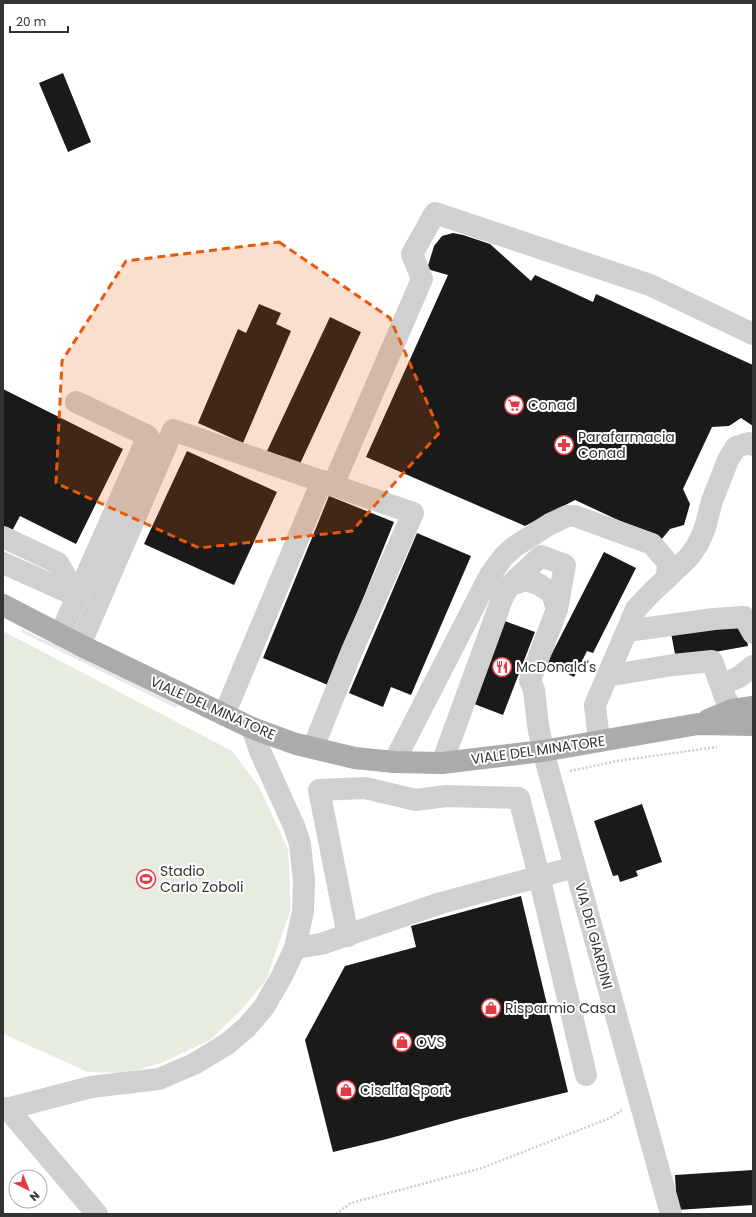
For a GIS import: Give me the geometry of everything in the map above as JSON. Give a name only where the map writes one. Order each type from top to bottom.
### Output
[{"type":"main road","name":"VIALE DEL MINATORE","points":[[3,605],[80,645],[252,728],[296,744],[355,758],[394,762],[442,763],[543,751],[698,724],[742,709]]},
{"type":"main road","name":"VIALE DEL MINATORE","points":[[698,724],[753,725]]},
{"type":"street","points":[[224,715],[328,483],[422,279],[412,254],[435,213],[650,285],[753,334]]},
{"type":"street","points":[[60,635],[148,436],[76,402]]},
{"type":"street","points":[[80,645],[173,430],[413,513],[351,653],[313,748]]},
{"type":"street","points":[[599,741],[595,705],[636,609],[689,558],[698,544],[705,528],[712,501],[728,460],[736,447],[749,443],[753,445]]},
{"type":"street","points":[[394,762],[490,575],[504,556],[514,547],[550,524],[567,516],[575,516],[652,544],[662,554],[668,563],[667,578]]},
{"type":"street","points":[[3,537],[58,563],[77,596]]},
{"type":"street","name":"VIA DEI GIARDINI","points":[[509,586],[541,556],[565,565],[557,609],[530,680],[534,690],[543,751],[670,1214]]},
{"type":"street","points":[[3,563],[77,596]]},
{"type":"street","points":[[442,763],[502,600],[509,586],[526,580],[538,584],[552,593],[557,609]]},
{"type":"street","points":[[627,631],[714,618],[744,618],[753,633]]},
{"type":"street","points":[[607,676],[673,665],[712,661],[721,685],[742,709]]},
{"type":"street","points":[[721,685],[739,677],[753,666]]},
{"type":"street","points":[[97,1214],[5,1109],[91,1087],[159,1079],[194,1064],[227,1044],[247,1028],[264,1007],[296,948],[304,889],[300,844],[280,792],[260,752],[252,728]]},
{"type":"street","points":[[348,936],[319,790],[365,788],[416,800],[446,796],[519,798],[586,1075]]},
{"type":"street","points":[[296,948],[321,944],[441,903],[575,867]]},
{"type":"path","points":[[336,1214],[351,1203],[482,1168],[610,1118],[638,1098]]},
{"type":"highlighted area","points":[[279,242],[390,318],[440,432],[352,531],[199,548],[56,483],[62,361],[126,261]]},
{"type":"shaded area","points":[[22,629],[178,705],[176,708],[21,632]]},
{"type":"shaded area","name":"Stadio Carlo Zoboli","points":[[3,631],[232,751],[259,787],[288,849],[291,909],[266,980],[241,1010],[210,1040],[161,1063],[127,1073],[88,1072],[3,1034]]},
{"type":"building","points":[[63,73],[91,142],[68,152],[39,83]]},
{"type":"building","points":[[453,233],[490,244],[531,281],[535,275],[593,302],[596,294],[753,365],[753,426],[741,418],[729,426],[712,427],[683,489],[690,504],[684,525],[670,529],[661,540],[575,500],[525,526],[366,457],[448,275],[427,269],[434,246],[442,236]]},
{"type":"building","points":[[259,304],[281,313],[276,324],[291,331],[243,443],[198,423],[238,329],[246,333]]},
{"type":"building","points":[[330,317],[361,332],[299,466],[267,451]]},
{"type":"building","points":[[3,389],[123,449],[76,544],[20,516],[11,533],[3,529]]},
{"type":"building","points":[[187,451],[277,492],[234,585],[144,544]]},
{"type":"building","points":[[329,496],[394,522],[328,685],[263,658]]},
{"type":"building","points":[[417,533],[471,556],[411,695],[391,687],[383,707],[349,693]]},
{"type":"building","points":[[604,552],[636,568],[593,653],[587,651],[574,677],[547,663]]},
{"type":"building","name":"McDonald's","points":[[502,620],[535,632],[503,715],[469,702]]},
{"type":"building","points":[[743,620],[748,646],[676,659],[671,633]]},
{"type":"building","points":[[642,804],[662,862],[636,871],[638,876],[620,882],[618,875],[613,876],[594,821]]},
{"type":"building","points":[[521,896],[568,1092],[333,1152],[305,1040],[345,966],[416,947],[411,926]]},
{"type":"building","points":[[753,1170],[753,1205],[677,1210],[675,1175]]},
{"type":"place","name":"Conad","points":[[514,405]]},
{"type":"place","name":"Parafarmacia Conad","points":[[564,445]]},
{"type":"place","name":"McDonald's","points":[[502,667]]},
{"type":"place","name":"Stadio Carlo Zoboli","points":[[146,879]]},
{"type":"place","name":"Risparmio Casa","points":[[491,1008]]},
{"type":"place","name":"OVS","points":[[402,1042]]},
{"type":"place","name":"Cisalfa Sport","points":[[346,1090]]}]
